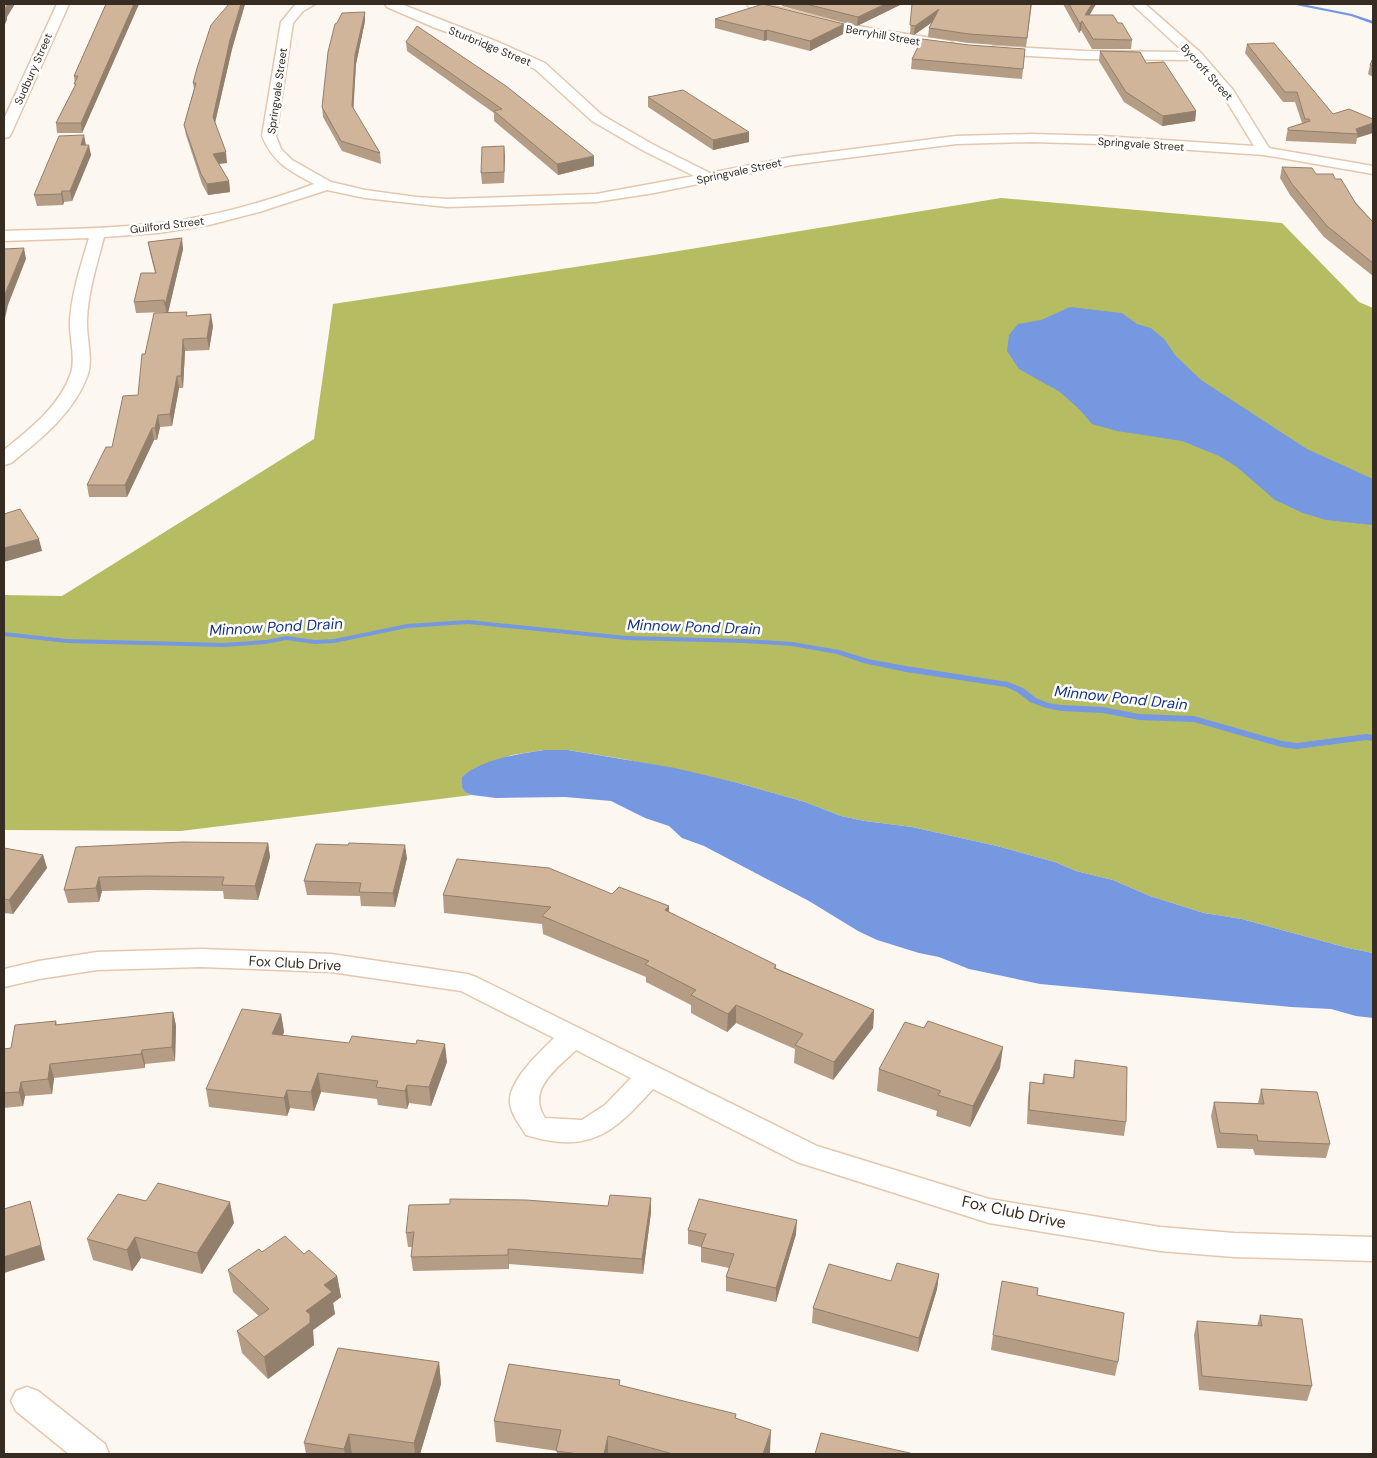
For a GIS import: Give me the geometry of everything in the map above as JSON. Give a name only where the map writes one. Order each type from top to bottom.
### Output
[{"type":"street","name":"Sudbury Street","points":[[4,134],[63,4]]},
{"type":"street","name":"Springvale Street","points":[[309,4],[299,8],[287,22],[269,136],[275,150],[287,163],[326,185],[365,194],[416,201],[484,203],[596,198],[654,189],[791,161],[956,140],[1062,139],[1264,151],[1373,170]]},
{"type":"street","name":"Sturbridge Street","points":[[391,4],[437,24],[494,45],[540,66],[597,118],[647,147],[708,178]]},
{"type":"street","name":"Berryhill Street","points":[[753,4],[805,20],[894,39],[967,48]]},
{"type":"street","name":"Bycroft Street","points":[[1138,4],[1196,56],[1228,93],[1264,151]]},
{"type":"street","points":[[986,49],[1084,55],[1196,56]]},
{"type":"street","name":"Guilford Street","points":[[4,236],[98,233],[149,229],[206,221],[257,208],[326,185]]},
{"type":"street","points":[[4,459],[36,434],[62,403],[78,377],[82,364],[78,333],[82,288],[98,233]]},
{"type":"street","name":"Fox Club Drive","points":[[4,978],[39,970],[97,961],[201,958],[331,963],[467,983],[807,1154],[988,1211],[1160,1239],[1234,1245],[1373,1248]]},
{"type":"street","points":[[573,1036],[541,1070],[529,1086],[524,1099],[527,1114],[536,1127],[562,1131],[589,1130],[611,1116],[650,1075]]},
{"type":"street","points":[[27,1401],[93,1454]]},
{"type":"green space","points":[[1001,198],[1282,223],[1359,302],[1373,308],[1373,953],[1242,919],[1204,913],[1150,896],[1113,880],[1076,871],[1055,862],[997,846],[912,827],[841,816],[805,802],[738,783],[623,759],[568,750],[544,750],[512,755],[476,768],[462,777],[463,789],[472,795],[181,831],[4,830],[4,595],[62,596],[314,439],[333,304],[660,254]]},
{"type":"water","points":[[1070,307],[1122,313],[1137,324],[1151,328],[1165,340],[1175,355],[1201,380],[1307,449],[1373,479],[1373,525],[1326,520],[1303,513],[1275,500],[1237,467],[1219,456],[1182,441],[1117,431],[1092,424],[1060,392],[1019,369],[1007,351],[1009,335],[1018,324],[1041,320]]},
{"type":"water","points":[[544,750],[568,750],[675,768],[805,802],[841,816],[912,827],[997,846],[1055,862],[1076,871],[1113,880],[1150,896],[1204,913],[1242,919],[1373,953],[1373,1018],[1356,1016],[1331,1009],[1040,984],[969,969],[939,957],[877,940],[858,931],[809,901],[704,846],[682,838],[669,826],[645,818],[611,801],[565,797],[496,798],[472,795],[465,792],[462,787],[462,777],[479,766],[501,758]]},
{"type":"building","points":[[106,4],[134,4],[81,123],[56,123],[76,84],[74,84],[78,76],[74,76]]},
{"type":"building","points":[[229,4],[241,4],[230,40],[213,117],[226,152],[213,154],[229,181],[207,184],[201,174],[184,125],[196,83],[193,83],[197,68],[211,25]]},
{"type":"building","points":[[763,4],[844,24],[810,41],[715,19]]},
{"type":"building","points":[[806,4],[885,4],[858,17]]},
{"type":"building","points":[[912,4],[1031,4],[1027,38],[969,34],[929,28],[939,9],[915,26],[910,25]]},
{"type":"building","points":[[1069,4],[1092,4],[1085,15],[1113,15],[1118,23],[1122,23],[1132,40],[1093,39],[1082,21],[1080,24]]},
{"type":"building","points":[[365,12],[355,55],[352,106],[380,153],[341,141],[322,107],[328,52],[335,24],[342,13]]},
{"type":"building","points":[[417,26],[506,86],[594,156],[557,164],[494,111],[502,109],[406,42]]},
{"type":"building","points":[[922,39],[1025,49],[1023,69],[912,59]]},
{"type":"building","points":[[1274,43],[1333,114],[1349,109],[1373,119],[1373,123],[1356,129],[1358,134],[1288,130],[1288,128],[1310,121],[1305,119],[1297,92],[1285,92],[1247,44]]},
{"type":"building","points":[[1100,51],[1140,52],[1146,63],[1164,62],[1196,111],[1163,116],[1126,92]]},
{"type":"building","points":[[683,90],[749,132],[713,140],[648,97]]},
{"type":"building","points":[[84,135],[81,145],[89,145],[70,191],[62,191],[61,194],[34,195],[59,136]]},
{"type":"building","points":[[504,146],[504,172],[481,173],[482,147]]},
{"type":"building","points":[[1282,167],[1312,168],[1316,174],[1333,174],[1335,179],[1341,179],[1356,204],[1373,222],[1373,263],[1327,226],[1292,184]]},
{"type":"building","points":[[182,238],[165,305],[164,300],[134,302],[141,273],[156,273],[148,242]]},
{"type":"building","points":[[24,248],[5,294],[4,301],[4,249]]},
{"type":"building","points":[[187,312],[186,316],[211,314],[207,338],[183,339],[181,376],[177,376],[170,414],[158,415],[155,428],[152,428],[125,485],[87,485],[106,447],[112,447],[123,396],[138,395],[142,354],[145,354],[154,313]]},
{"type":"building","points":[[20,509],[39,539],[4,548],[4,514]]},
{"type":"building","points":[[183,842],[268,843],[255,886],[222,885],[224,877],[145,876],[99,877],[96,888],[64,890],[76,847]]},
{"type":"building","points":[[349,843],[405,845],[393,893],[359,892],[361,883],[304,881],[316,844],[348,845]]},
{"type":"building","points":[[4,848],[43,855],[9,900],[4,899]]},
{"type":"building","points":[[457,859],[549,868],[612,894],[619,887],[669,906],[665,910],[776,965],[774,968],[874,1010],[834,1062],[795,1045],[803,1034],[736,1005],[728,1014],[691,995],[696,990],[645,964],[649,961],[542,916],[551,907],[443,895]]},
{"type":"building","points":[[242,1009],[281,1014],[272,1034],[349,1043],[352,1036],[416,1044],[417,1040],[445,1044],[429,1087],[407,1085],[405,1091],[376,1087],[378,1081],[318,1073],[311,1092],[287,1090],[284,1098],[206,1089]]},
{"type":"building","points":[[173,1012],[172,1047],[142,1050],[141,1054],[50,1064],[48,1079],[21,1082],[19,1092],[4,1093],[4,1049],[11,1048],[15,1025],[56,1021],[55,1025]]},
{"type":"building","points":[[928,1021],[1003,1047],[973,1106],[938,1095],[941,1091],[879,1069],[905,1022],[924,1028]]},
{"type":"building","points":[[1075,1060],[1127,1067],[1126,1122],[1029,1110],[1030,1082],[1044,1084],[1044,1074],[1074,1078]]},
{"type":"building","points":[[1261,1089],[1317,1092],[1330,1144],[1258,1141],[1257,1135],[1220,1133],[1214,1102],[1264,1104]]},
{"type":"building","points":[[158,1183],[230,1202],[197,1253],[135,1237],[127,1250],[87,1239],[118,1194],[146,1201]]},
{"type":"building","points":[[610,1195],[651,1198],[642,1259],[508,1249],[508,1255],[411,1257],[414,1232],[406,1233],[409,1205],[450,1204],[450,1199],[526,1200],[608,1206]]},
{"type":"building","points":[[699,1199],[797,1220],[776,1288],[726,1277],[734,1254],[701,1247],[706,1234],[688,1230]]},
{"type":"building","points":[[30,1201],[41,1245],[4,1257],[4,1209]]},
{"type":"building","points":[[285,1236],[304,1254],[309,1250],[337,1276],[324,1285],[332,1292],[306,1311],[310,1314],[310,1323],[264,1357],[237,1331],[269,1309],[228,1270],[259,1249],[262,1252]]},
{"type":"building","points":[[897,1263],[939,1274],[919,1338],[813,1308],[829,1264],[891,1281]]},
{"type":"building","points":[[1002,1281],[1038,1288],[1037,1295],[1124,1313],[1118,1362],[993,1335]]},
{"type":"building","points":[[1260,1315],[1302,1319],[1312,1386],[1202,1376],[1197,1321],[1262,1326]]},
{"type":"building","points":[[338,1348],[439,1362],[414,1443],[349,1434],[344,1449],[304,1443]]},
{"type":"building","points":[[509,1364],[620,1380],[619,1385],[736,1414],[735,1418],[771,1430],[763,1454],[673,1454],[608,1436],[604,1454],[579,1454],[556,1451],[561,1430],[494,1421]]},
{"type":"building","points":[[821,1433],[914,1454],[815,1454]]},
{"type":"waterway","points":[[1296,4],[1352,15],[1373,23]]},
{"type":"waterway","name":"Minnow Pond Drain","points":[[4,634],[67,641],[224,645],[266,642],[286,638],[315,642],[334,641],[407,626],[468,622],[626,638],[792,644],[839,652],[866,661],[906,669],[1008,685],[1020,690],[1033,700],[1046,705],[1061,708],[1103,710],[1139,717],[1194,719],[1281,744],[1297,746],[1366,737],[1373,738]]}]
